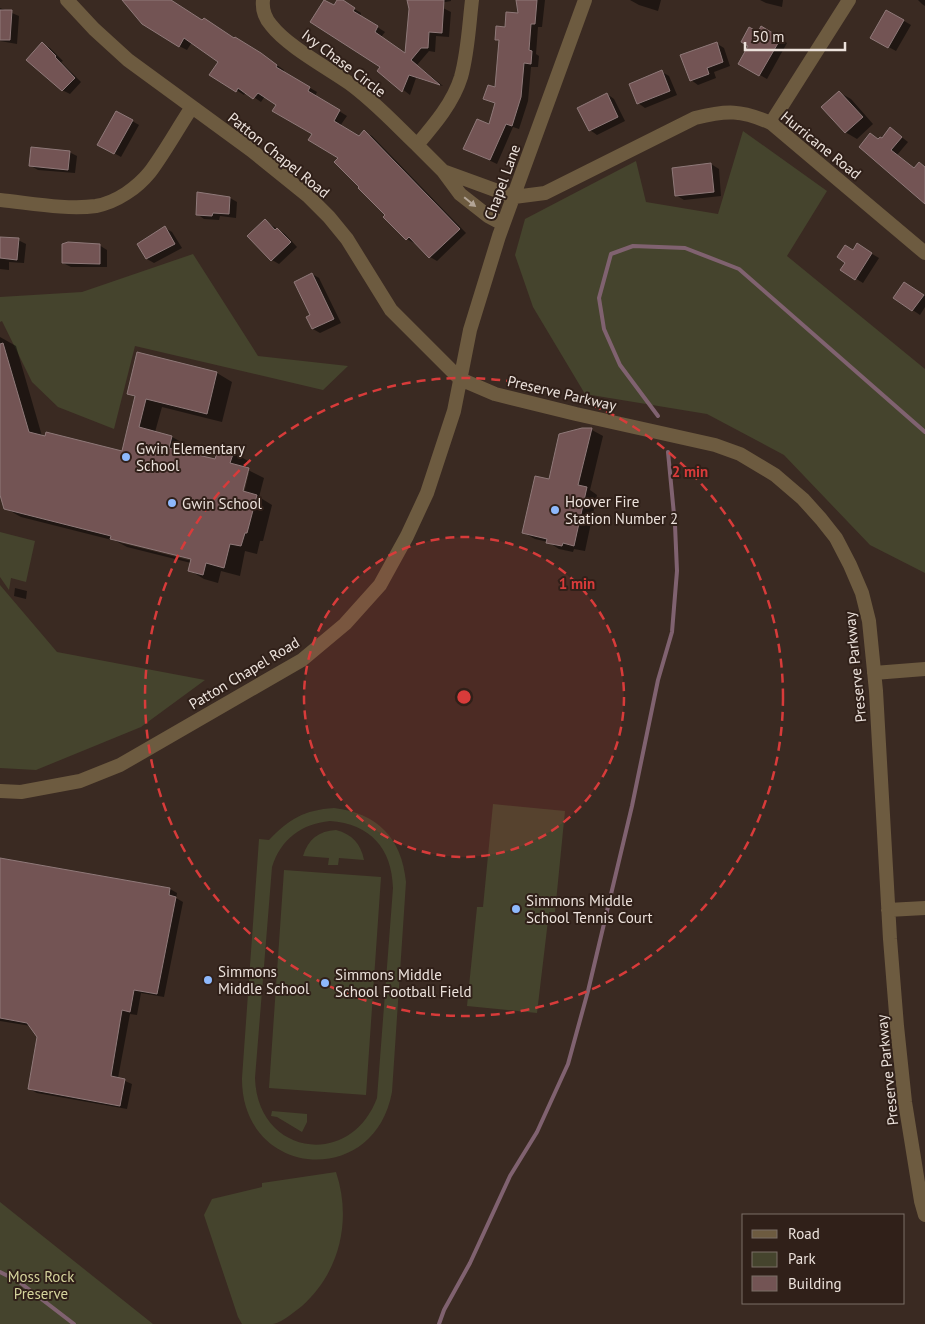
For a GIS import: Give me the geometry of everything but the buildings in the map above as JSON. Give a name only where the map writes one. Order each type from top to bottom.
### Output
[{"type":"street","name":"Patton Chapel Road","points":[[0,791],[22,792],[80,781],[120,765],[302,660],[345,624],[380,585],[407,536],[427,493],[454,411],[460,379],[391,310],[347,239],[308,196],[251,150],[128,60],[94,29],[67,0]]},
{"type":"street","name":"Ivy Chase Circle","points":[[262,0],[264,12],[270,24],[282,37],[363,94],[418,145],[443,171],[460,194],[488,216],[503,224]]},
{"type":"street","points":[[418,145],[440,117],[460,78],[466,56],[472,0]]},
{"type":"street","name":"Chapel Lane","points":[[460,379],[470,330],[503,224],[585,0]]},
{"type":"street","points":[[771,123],[849,0]]},
{"type":"street","points":[[0,200],[67,206],[96,206],[121,197],[135,188],[150,172],[192,107]]},
{"type":"street","name":"Hurricane Road","points":[[514,197],[545,193],[695,118],[714,113],[728,112],[754,116],[771,123],[925,253]]},
{"type":"street","name":"Ivy Chase Circle","points":[[443,171],[514,197]]},
{"type":"street","name":"Preserve Parkway","points":[[460,379],[494,394],[715,445],[740,454],[775,475],[803,499],[836,538],[862,593],[868,621],[874,673],[888,910],[905,1102],[925,1215]]},
{"type":"street","points":[[874,673],[925,668]]},
{"type":"street","points":[[888,910],[925,908]]},
{"type":"green space","points":[[743,131],[827,191],[787,256],[925,369],[925,573],[870,545],[784,455],[707,414],[585,394],[533,307],[515,255],[525,219],[636,161],[646,202],[718,214]]},
{"type":"green space","points":[[193,254],[258,356],[348,366],[323,390],[135,346],[114,429],[58,407],[32,382],[2,321],[0,322],[0,297],[82,292]]},
{"type":"green space","points":[[0,532],[35,541],[26,582],[11,578],[9,590],[0,577]]},
{"type":"green space","points":[[0,585],[57,652],[205,680],[141,727],[36,770],[0,768]]},
{"type":"green space","name":"Simmons Middle School Tennis Court","points":[[493,804],[565,811],[555,912],[549,912],[537,1013],[467,1006],[477,907],[483,907]]},
{"type":"green space","points":[[334,808],[363,815],[385,830],[399,853],[404,866],[406,882],[392,1092],[380,1124],[361,1145],[336,1157],[310,1159],[284,1152],[262,1136],[247,1111],[242,1078],[259,839],[269,840],[290,821],[306,813]],"holes":[[[330,821],[357,827],[376,841],[383,850],[392,874],[393,888],[377,1098],[364,1121],[347,1136],[327,1144],[307,1144],[287,1137],[271,1124],[260,1104],[255,1078],[272,867],[281,848],[301,829]]]},
{"type":"green space","points":[[336,830],[347,834],[355,841],[361,849],[364,860],[339,858],[338,865],[328,865],[329,858],[303,856],[308,845],[315,837],[324,832]]},
{"type":"green space","name":"Simmons Middle School Football Field","points":[[284,870],[381,877],[366,1095],[269,1088]]},
{"type":"green space","points":[[272,1111],[307,1114],[307,1122],[302,1132],[277,1117],[271,1116]]},
{"type":"green space","points":[[336,1172],[343,1208],[342,1227],[334,1261],[326,1277],[302,1306],[281,1321],[273,1324],[242,1324],[204,1215],[212,1199],[262,1187],[262,1183]]},
{"type":"green space","name":"Moss Rock Preserve","points":[[0,1202],[153,1324],[0,1324]]},
{"type":"waterway","points":[[658,416],[620,365],[604,329],[599,298],[611,254],[633,246],[685,248],[739,269],[925,432]]},
{"type":"waterway","points":[[439,1324],[444,1310],[470,1263],[510,1176],[537,1132],[568,1064],[588,991],[632,806],[658,680],[672,632],[677,571],[668,452]]},
{"type":"waterway","points":[[0,1272],[18,1281],[74,1324]]},
{"type":"place","name":"Gwin Elementary School","points":[[126,457]]},
{"type":"place","name":"Gwin School","points":[[172,503]]},
{"type":"place","name":"Hoover Fire Station Number 2","points":[[555,510]]},
{"type":"place","name":"Simmons Middle School Tennis Court","points":[[516,909]]},
{"type":"place","name":"Simmons Middle School","points":[[208,980]]},
{"type":"place","name":"Simmons Middle School Football Field","points":[[325,983]]}]
